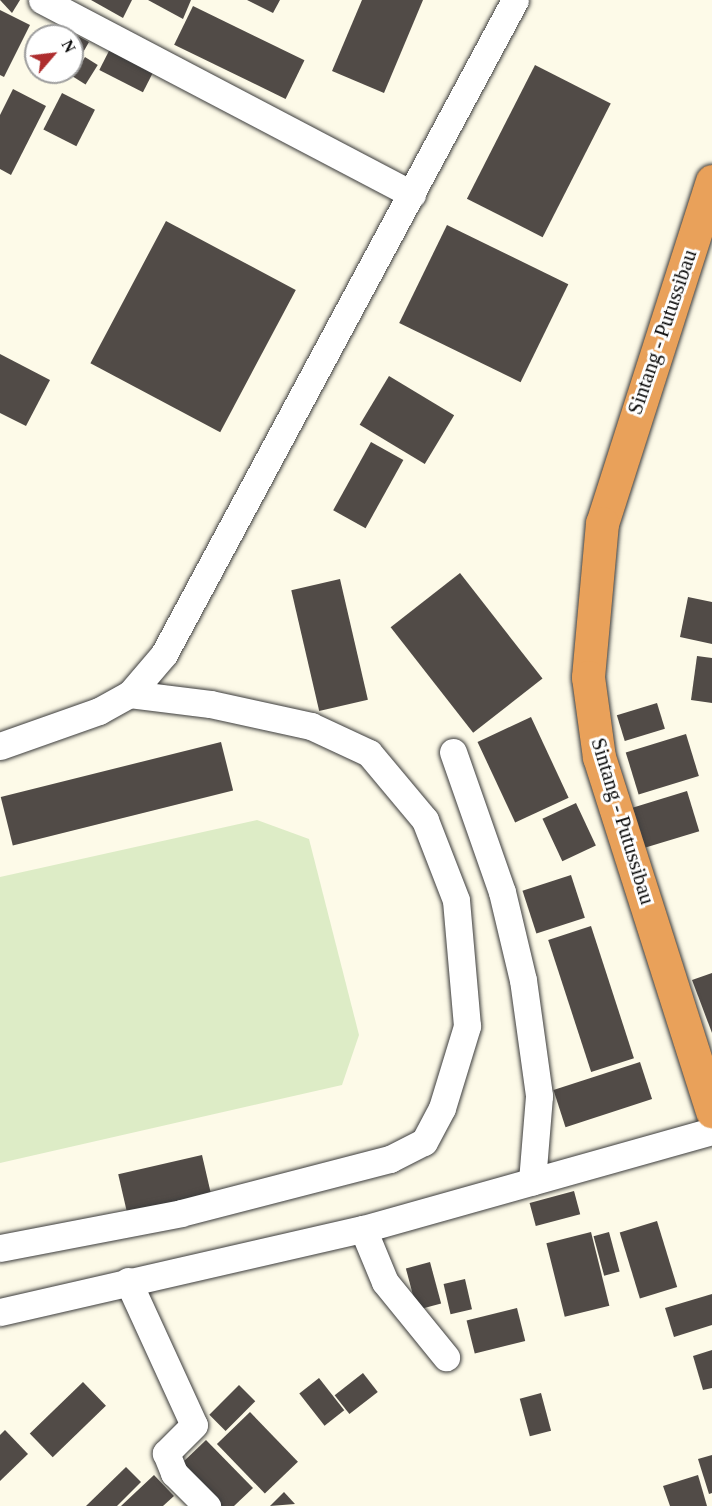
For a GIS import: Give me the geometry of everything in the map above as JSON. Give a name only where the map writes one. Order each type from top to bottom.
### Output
[{"type":"highway","name":"Sintang - Putussibau","points":[[712,181],[602,523],[588,677],[599,757],[712,1111]]},
{"type":"street","points":[[42,0],[412,194]]},
{"type":"street","points":[[0,746],[99,711],[130,694],[164,654],[412,194],[510,2]]},
{"type":"street","points":[[0,1248],[181,1213],[390,1159],[424,1142],[442,1108],[467,1026],[456,900],[425,820],[369,753],[311,726],[210,704],[130,694]]},
{"type":"street","points":[[453,752],[502,892],[523,981],[539,1096],[532,1182]]},
{"type":"street","points":[[0,1312],[363,1229],[712,1131]]},
{"type":"street","points":[[363,1229],[385,1282],[446,1357]]},
{"type":"street","points":[[128,1281],[194,1425],[166,1453],[174,1473],[207,1506]]},
{"type":"green space","points":[[257,820],[309,839],[359,1035],[342,1085],[0,1163],[0,877]]},
{"type":"building","points":[[0,0],[20,0],[12,13]]},
{"type":"building","points":[[91,0],[132,0],[123,18]]},
{"type":"building","points":[[148,0],[191,0],[183,19]]},
{"type":"building","points":[[247,0],[280,0],[273,13]]},
{"type":"building","points":[[362,0],[423,0],[384,93],[332,71]]},
{"type":"building","points":[[193,6],[304,60],[286,99],[174,45]]},
{"type":"building","points":[[0,10],[28,24],[24,24],[24,37],[4,77],[0,75]]},
{"type":"building","points":[[84,39],[89,42],[84,51]]},
{"type":"building","points":[[112,45],[156,67],[143,92],[99,70]]},
{"type":"building","points":[[85,57],[98,65],[86,84],[84,83]]},
{"type":"building","points":[[535,65],[611,104],[543,237],[467,199]]},
{"type":"building","points":[[13,89],[46,106],[11,175],[0,169],[0,115]]},
{"type":"building","points":[[62,93],[95,110],[76,146],[43,130]]},
{"type":"building","points":[[166,221],[296,290],[220,432],[90,363]]},
{"type":"building","points":[[447,225],[568,284],[521,382],[399,323]]},
{"type":"building","points":[[0,354],[50,380],[26,426],[0,413]]},
{"type":"building","points":[[389,376],[454,415],[425,464],[360,425]]},
{"type":"building","points":[[371,442],[403,460],[366,528],[333,510]]},
{"type":"building","points":[[460,573],[542,679],[473,733],[391,627]]},
{"type":"building","points":[[340,579],[368,700],[319,711],[291,590]]},
{"type":"building","points":[[688,597],[712,602],[712,644],[680,637]]},
{"type":"building","points":[[697,656],[712,658],[712,703],[691,700]]},
{"type":"building","points":[[657,703],[665,729],[625,741],[617,715]]},
{"type":"building","points":[[531,717],[569,798],[515,823],[478,742]]},
{"type":"building","points":[[686,734],[699,776],[639,794],[626,752]]},
{"type":"building","points":[[221,742],[233,791],[13,845],[1,797]]},
{"type":"building","points":[[687,791],[699,831],[645,848],[632,808]]},
{"type":"building","points":[[576,803],[596,846],[562,861],[542,819]]},
{"type":"building","points":[[571,875],[585,918],[536,934],[522,891]]},
{"type":"building","points":[[591,926],[634,1058],[591,1072],[548,940]]},
{"type":"building","points":[[712,973],[712,1033],[692,980]]},
{"type":"building","points":[[640,1062],[652,1099],[566,1127],[553,1090]]},
{"type":"building","points":[[202,1155],[211,1195],[127,1214],[118,1174]]},
{"type":"building","points":[[574,1191],[580,1214],[536,1226],[530,1203]]},
{"type":"building","points":[[657,1221],[677,1287],[640,1298],[620,1232]]},
{"type":"building","points":[[591,1232],[609,1306],[565,1317],[546,1243]]},
{"type":"building","points":[[609,1232],[620,1272],[604,1276],[594,1236]]},
{"type":"building","points":[[430,1262],[441,1304],[417,1310],[406,1268]]},
{"type":"building","points":[[465,1279],[472,1309],[451,1314],[444,1284]]},
{"type":"building","points":[[712,1294],[712,1325],[674,1337],[665,1308]]},
{"type":"building","points":[[517,1308],[525,1341],[475,1354],[467,1321]]},
{"type":"building","points":[[712,1350],[712,1388],[703,1390],[693,1356]]},
{"type":"building","points":[[363,1373],[378,1392],[349,1414],[335,1395]]},
{"type":"building","points":[[319,1378],[344,1410],[325,1426],[299,1393]]},
{"type":"building","points":[[83,1382],[106,1406],[53,1457],[30,1433]]},
{"type":"building","points":[[239,1385],[255,1401],[226,1431],[209,1415]]},
{"type":"building","points":[[541,1393],[551,1431],[530,1436],[520,1399]]},
{"type":"building","points":[[250,1412],[298,1462],[265,1494],[217,1444]]},
{"type":"building","points":[[5,1430],[28,1454],[0,1481],[0,1435]]},
{"type":"building","points":[[206,1440],[253,1488],[234,1506],[221,1506],[181,1464]]},
{"type":"building","points":[[712,1455],[712,1493],[709,1494],[698,1459]]},
{"type":"building","points":[[126,1467],[141,1482],[117,1506],[86,1506]]},
{"type":"building","points":[[154,1475],[174,1496],[163,1506],[121,1506]]},
{"type":"building","points":[[698,1475],[707,1506],[670,1506],[663,1486]]},
{"type":"building","points":[[284,1492],[295,1504],[270,1506]]}]
